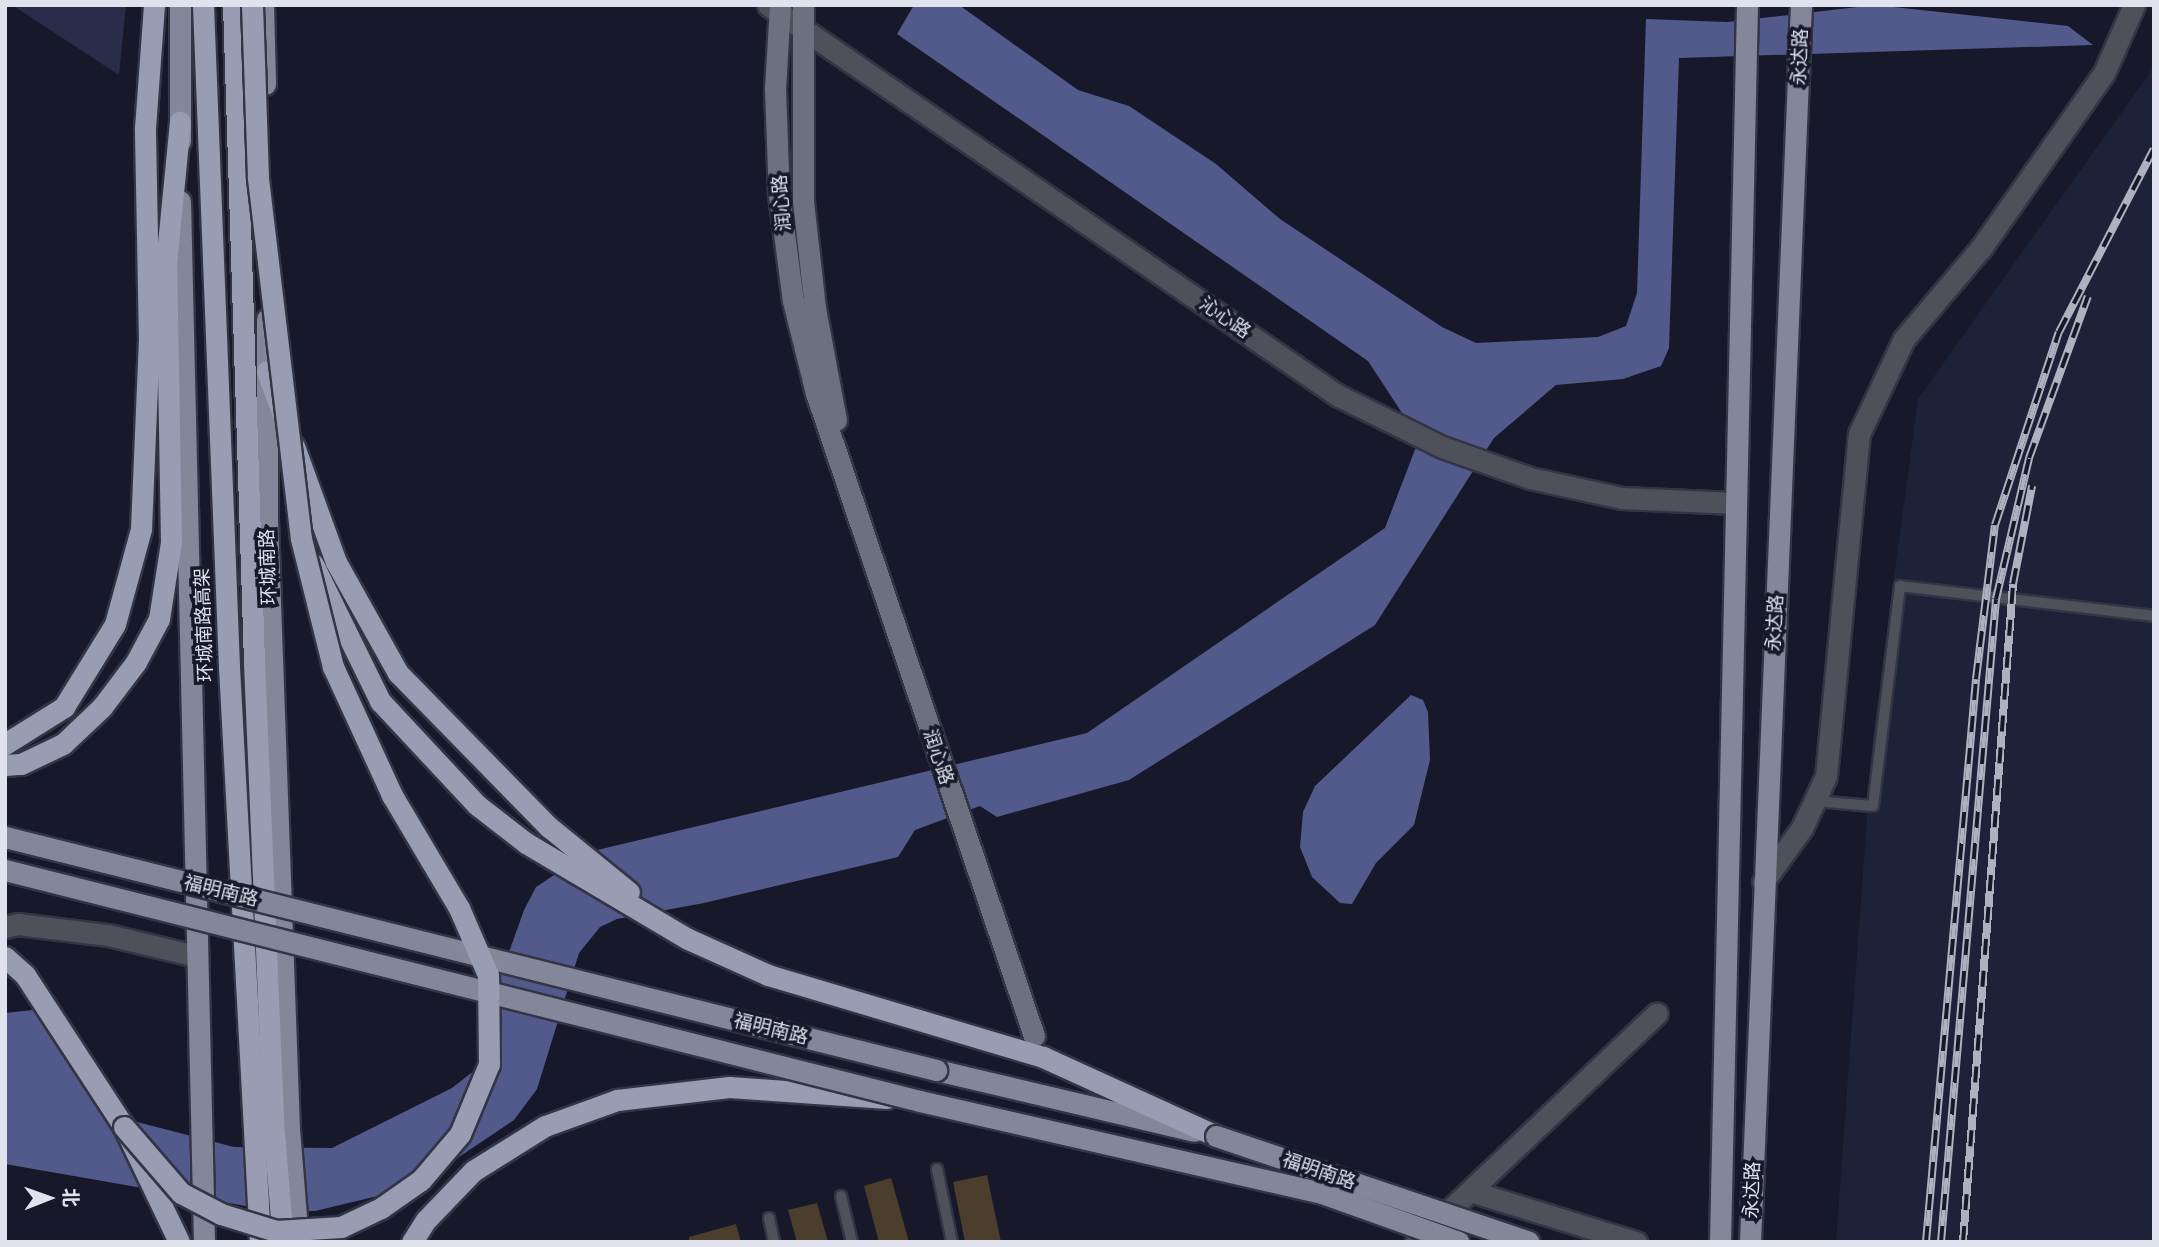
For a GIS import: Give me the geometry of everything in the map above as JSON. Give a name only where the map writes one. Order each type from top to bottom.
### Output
[{"type":"highway","points":[[5,744],[64,707],[115,624],[141,530],[149,341],[145,128],[155,5]]},
{"type":"highway","name":"环城南路高架","points":[[203,5],[229,667],[260,1242]]},
{"type":"highway","points":[[233,5],[254,663],[274,1133],[284,1242]]},
{"type":"highway","points":[[5,957],[24,975],[124,1127],[181,1193],[221,1214],[276,1231],[341,1227],[381,1208],[421,1180],[460,1134],[489,1064],[488,975],[459,908],[392,795],[333,667],[301,539],[258,177],[252,5]]},
{"type":"highway","points":[[5,765],[20,764],[63,744],[92,717],[136,662],[159,619],[171,542],[166,264],[180,122]]},
{"type":"highway","points":[[267,372],[336,562],[398,673],[549,827],[688,939]]},
{"type":"highway","points":[[301,539],[380,701],[432,761],[477,805],[526,843],[688,939],[768,975],[1043,1057],[1216,1136]]},
{"type":"highway","points":[[412,1242],[425,1220],[473,1171],[545,1126],[617,1100],[729,1087],[920,1101]]},
{"type":"highway","points":[[124,1127],[179,1242]]},
{"type":"main road","points":[[180,5],[196,956],[204,1234]]},
{"type":"main road","name":"环城南路","points":[[263,5],[267,520],[289,1129],[298,1242]]},
{"type":"main road","name":"永达路","points":[[1720,1242],[1747,5]]},
{"type":"main road","name":"永达路","points":[[1750,1242],[1801,5]]},
{"type":"main road","name":"福明南路","points":[[5,837],[1216,1136],[1529,1242]]},
{"type":"main road","name":"福明南路","points":[[5,870],[920,1101],[1322,1193],[1459,1242]]},
{"type":"street","name":"润心路","points":[[803,5],[803,201],[815,308],[845,477]]},
{"type":"street","name":"润心路","points":[[776,8],[775,88],[779,195],[793,301],[816,393],[1034,1036]]},
{"type":"street","name":"沁心路","points":[[776,8],[1337,395],[1442,447],[1530,478],[1622,498],[1735,503]]},
{"type":"street","points":[[1763,882],[1802,828],[1826,776],[1859,434],[1904,339],[1981,248],[2104,73],[2132,12]]},
{"type":"street","points":[[5,927],[18,924],[108,935],[196,956]]},
{"type":"street","points":[[1416,1242],[1657,1013]]},
{"type":"street","points":[[1469,1191],[1636,1242]]},
{"type":"lane","points":[[1815,801],[1873,806],[1899,586],[2154,616]]},
{"type":"lane","points":[[937,1169],[952,1242]]},
{"type":"lane","points":[[841,1196],[852,1242]]},
{"type":"lane","points":[[769,1218],[774,1242]]},
{"type":"shaded area","points":[[12,5],[126,5],[119,75]]},
{"type":"shaded area","points":[[914,5],[959,5],[1078,90],[1129,106],[1216,164],[1280,219],[1442,327],[1476,343],[1598,337],[1626,326],[1637,293],[1646,19],[1727,22],[1875,5],[2068,26],[2093,45],[1679,58],[1669,348],[1661,366],[1623,379],[1556,385],[1494,438],[1375,625],[1129,780],[997,817],[980,806],[915,830],[898,857],[704,903],[617,919],[600,927],[579,953],[537,1089],[514,1120],[441,1169],[382,1195],[315,1211],[274,1211],[5,1164],[5,1013],[42,1009],[99,1100],[137,1122],[234,1147],[332,1148],[452,1088],[480,1066],[498,983],[524,910],[536,887],[589,852],[1087,733],[1385,528],[1419,439],[1368,361],[897,34]]},
{"type":"shaded area","points":[[2154,60],[2154,1242],[1836,1242],[1873,736],[1918,399],[2151,71]]},
{"type":"shaded area","points":[[1411,695],[1423,700],[1428,712],[1430,760],[1414,825],[1376,863],[1352,904],[1340,903],[1312,877],[1300,847],[1303,812],[1315,786]]},
{"type":"building","points":[[987,1175],[1001,1242],[965,1242],[953,1182]]},
{"type":"building","points":[[891,1178],[909,1242],[879,1242],[864,1186]]},
{"type":"building","points":[[817,1203],[828,1242],[797,1242],[788,1210]]},
{"type":"building","points":[[736,1224],[741,1242],[689,1242],[689,1237]]},
{"type":"railway","points":[[1926,1242],[1976,679],[1995,525],[2059,332],[2154,149]]},
{"type":"railway","points":[[1941,1242],[1996,599],[2029,458],[2088,296]]},
{"type":"railway","points":[[1963,1242],[2013,584],[2032,486]]}]
